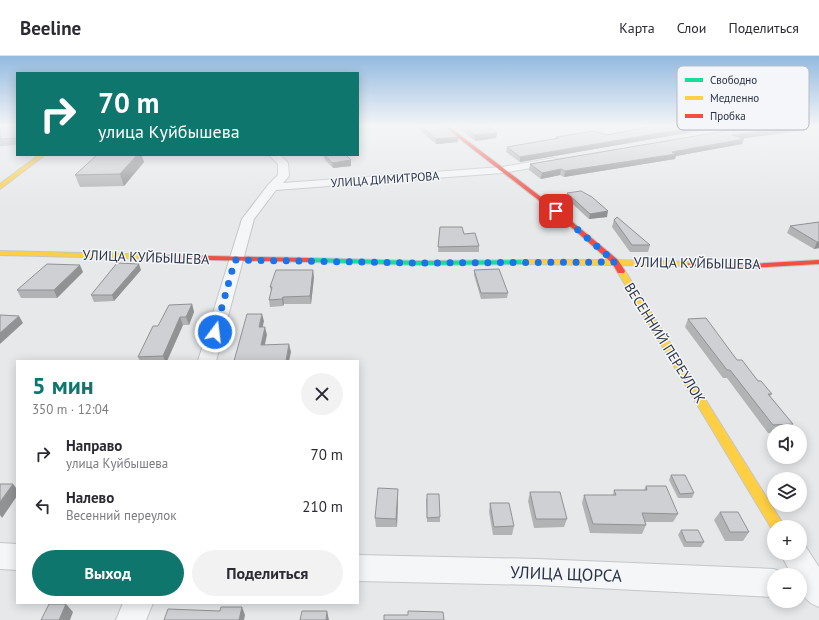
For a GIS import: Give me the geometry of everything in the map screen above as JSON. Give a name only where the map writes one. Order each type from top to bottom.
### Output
[{"type":"street","name":"ВЕСЕННИЙ ПЕРЕУЛОК","points":[[479,152],[556,211],[615,262],[774,520]]},
{"type":"street","points":[[0,187],[41,156]]},
{"type":"street","points":[[207,360],[248,219],[283,176],[283,163],[275,156]]},
{"type":"street","name":"УЛИЦА ДИМИТРОВА","points":[[272,188],[502,170],[564,159]]},
{"type":"street","name":"УЛИЦА КУЙБЫШЕВА","points":[[0,253],[235,260],[419,263],[615,262],[749,266],[819,262]]},
{"type":"street","points":[[0,556],[16,557]]},
{"type":"street","points":[[798,560],[813,587]]},
{"type":"street","name":"УЛИЦА ЩОРСА","points":[[359,568],[537,572],[767,583]]},
{"type":"street","points":[[131,620],[138,604]]},
{"type":"building","points":[[514,152],[547,152],[520,157]]},
{"type":"building","points":[[599,152],[673,152],[676,154],[565,171],[561,169],[542,173],[530,164]]},
{"type":"building","points":[[96,156],[136,156],[120,174],[75,175]]},
{"type":"building","points":[[326,156],[347,156],[351,160],[332,163]]},
{"type":"building","points":[[581,191],[592,197],[608,211],[590,214],[567,193]]},
{"type":"building","points":[[617,217],[650,245],[632,245],[614,220]]},
{"type":"building","points":[[819,222],[819,242],[790,226]]},
{"type":"building","points":[[440,227],[462,227],[464,234],[475,233],[479,246],[438,247]]},
{"type":"building","points":[[117,263],[139,264],[112,295],[91,295]]},
{"type":"building","points":[[47,264],[80,265],[54,290],[17,290]]},
{"type":"building","points":[[499,269],[508,293],[481,293],[474,270]]},
{"type":"building","points":[[276,270],[313,270],[310,296],[283,297],[282,299],[269,300],[272,287],[270,287]]},
{"type":"building","points":[[192,304],[186,317],[180,317],[163,356],[138,357],[153,326],[158,326],[169,305]]},
{"type":"building","points":[[247,314],[262,314],[259,327],[265,327],[261,345],[289,344],[286,360],[234,360]]},
{"type":"building","points":[[0,315],[19,316],[0,333]]},
{"type":"building","points":[[706,318],[737,360],[742,360],[758,381],[761,381],[772,394],[768,394],[793,424],[772,424],[730,370],[727,370],[688,319]]},
{"type":"building","points":[[671,475],[685,475],[694,493],[680,494]]},
{"type":"building","points":[[0,484],[13,484],[0,502]]},
{"type":"building","points":[[646,486],[666,486],[678,514],[642,513],[646,525],[593,524],[584,495],[616,495],[614,490],[647,490]]},
{"type":"building","points":[[378,488],[398,489],[396,519],[375,518]]},
{"type":"building","points":[[530,492],[560,492],[567,519],[536,519]]},
{"type":"building","points":[[427,494],[439,494],[440,517],[427,518]]},
{"type":"building","points":[[490,503],[509,503],[514,526],[494,527]]},
{"type":"building","points":[[720,512],[738,512],[749,532],[730,532]]},
{"type":"building","points":[[681,530],[698,530],[704,542],[686,542]]},
{"type":"building","points":[[49,604],[66,604],[59,620],[41,620]]},
{"type":"building","points":[[221,607],[242,607],[239,620],[164,620],[168,609],[220,611]]},
{"type":"building","points":[[302,611],[327,611],[326,620],[300,620]]},
{"type":"building","points":[[408,611],[443,612],[444,620],[384,620],[384,615],[408,615]]},
{"type":"traffic: fast","points":[[309,260],[419,263],[525,262]]},
{"type":"traffic: slow","points":[[0,187],[41,156]]},
{"type":"traffic: slow","points":[[0,253],[165,257]]},
{"type":"traffic: slow","points":[[525,262],[691,264]]},
{"type":"traffic: slow","points":[[621,271],[774,520]]},
{"type":"traffic: jam","points":[[479,152],[556,211],[615,262],[621,271]]},
{"type":"traffic: jam","points":[[165,257],[309,260]]},
{"type":"traffic: jam","points":[[691,264],[749,266],[819,262]]},
{"type":"route","points":[[215,332],[235,260],[419,263],[615,262],[556,211]]}]
